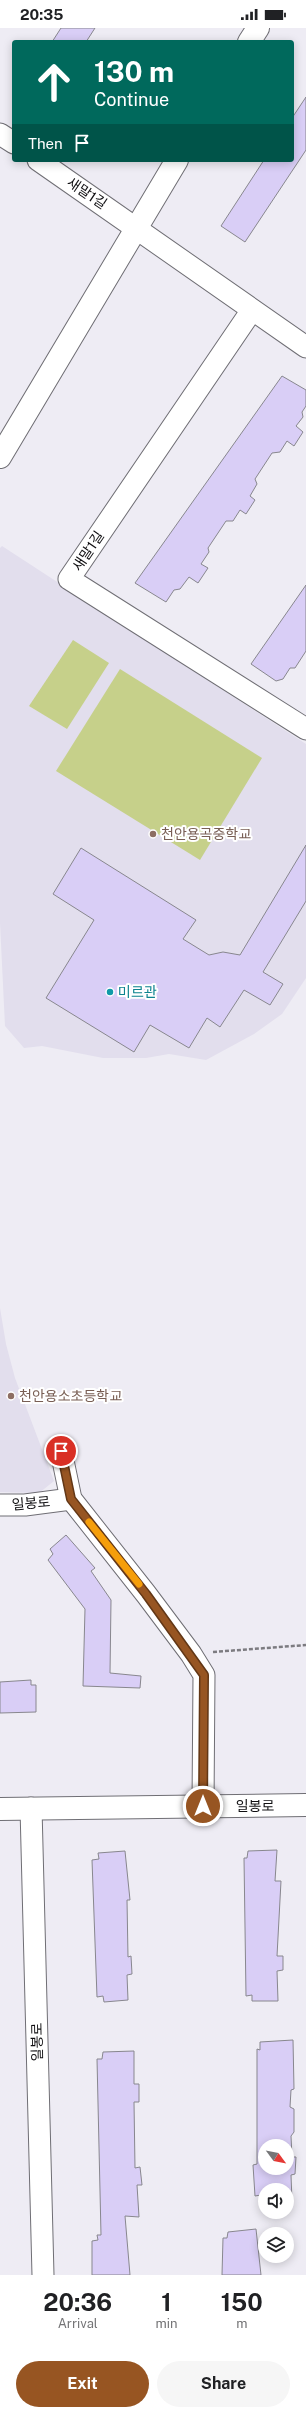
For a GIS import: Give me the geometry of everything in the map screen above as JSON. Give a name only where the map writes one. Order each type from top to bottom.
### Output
[{"type":"street","points":[[250,40],[258,28]]},
{"type":"street","points":[[0,134],[12,142]]},
{"type":"street","name":"새말1길","points":[[41,162],[306,347]]},
{"type":"street","points":[[0,457],[176,162]]},
{"type":"street","name":"새말1길","points":[[252,310],[69,579],[306,729]]},
{"type":"street","points":[[61,1451],[71,1499]]},
{"type":"street","name":"일봉로","points":[[0,1505],[25,1506],[71,1499],[191,1654],[204,1675],[203,1806]]},
{"type":"street","name":"일봉로","points":[[0,1809],[306,1805]]},
{"type":"street","name":"일봉로","points":[[31,1808],[42,2275]]},
{"type":"path","points":[[191,1654],[306,1645]]},
{"type":"shaded area","name":"천안용곡중학교","points":[[2,546],[306,744],[306,978],[282,1014],[254,1034],[206,1060],[169,1054],[146,1058],[103,1058],[42,1046],[24,1048],[5,1026],[0,923],[0,548]]},
{"type":"shaded area","name":"천안용소초등학교","points":[[0,1308],[6,1344],[15,1378],[54,1481],[39,1493],[0,1492]]},
{"type":"green space","points":[[73,640],[109,663],[67,729],[29,706]]},
{"type":"green space","points":[[120,669],[262,758],[200,860],[56,771]]},
{"type":"building","points":[[61,28],[95,28],[87,40],[53,40]]},
{"type":"building","points":[[306,97],[306,150],[245,242],[221,226],[263,162],[294,162],[294,115]]},
{"type":"building","points":[[282,376],[306,390],[306,406],[302,412],[303,417],[296,426],[303,432],[294,446],[287,441],[280,452],[272,453],[255,479],[257,484],[250,496],[255,500],[246,514],[240,510],[233,521],[226,521],[208,548],[209,552],[201,564],[208,568],[198,583],[189,577],[180,589],[174,590],[166,602],[135,583]]},
{"type":"building","points":[[306,585],[306,651],[295,668],[290,668],[283,679],[276,681],[251,664]]},
{"type":"building","points":[[306,845],[306,901],[263,972],[283,984],[270,1005],[244,990],[220,1027],[207,1018],[189,1048],[150,1025],[134,1052],[46,998],[94,920],[53,894],[81,848],[196,920],[183,939],[209,955],[223,952],[240,955]]},
{"type":"building","points":[[66,1535],[95,1568],[91,1571],[111,1600],[110,1673],[141,1676],[140,1688],[83,1686],[85,1609],[48,1560],[53,1554],[50,1549]]},
{"type":"building","points":[[31,1680],[31,1685],[36,1685],[36,1712],[0,1713],[0,1682]]},
{"type":"building","points":[[277,1850],[275,1881],[281,1881],[277,1956],[283,1956],[283,1970],[277,1971],[278,2001],[252,2001],[252,1995],[246,1996],[244,1858],[247,1858],[248,1851]]},
{"type":"building","points":[[125,1851],[130,1900],[127,1900],[128,1957],[131,1956],[132,1974],[127,1975],[128,2000],[104,2002],[103,1996],[97,1997],[92,1860],[99,1859],[98,1853]]},
{"type":"building","points":[[293,2040],[294,2089],[291,2090],[290,2107],[294,2109],[294,2132],[291,2136],[291,2139],[258,2139],[258,2175],[291,2175],[291,2183],[258,2183],[258,2196],[255,2196],[253,2165],[257,2164],[257,2049],[260,2050],[260,2042]]},
{"type":"building","points":[[134,2051],[134,2084],[139,2084],[139,2102],[134,2102],[135,2168],[140,2167],[142,2185],[137,2185],[139,2217],[125,2216],[130,2275],[92,2275],[92,2241],[98,2240],[97,2235],[101,2235],[97,2059],[102,2059],[103,2052]]},
{"type":"building","points":[[294,2157],[296,2157],[295,2174]]},
{"type":"building","points":[[256,2229],[258,2263],[260,2263],[261,2275],[222,2275],[223,2238],[227,2238],[228,2232]]},
{"type":"slow traffic","points":[[89,1522],[139,1584]]},
{"type":"place","name":"천안용곡중학교","points":[[153,834]]},
{"type":"place","name":"미르관","points":[[110,992]]},
{"type":"place","name":"천안용소초등학교","points":[[11,1396]]},
{"type":"route","points":[[61,1451],[71,1499],[146,1594],[191,1654],[204,1675],[203,1806]]}]
